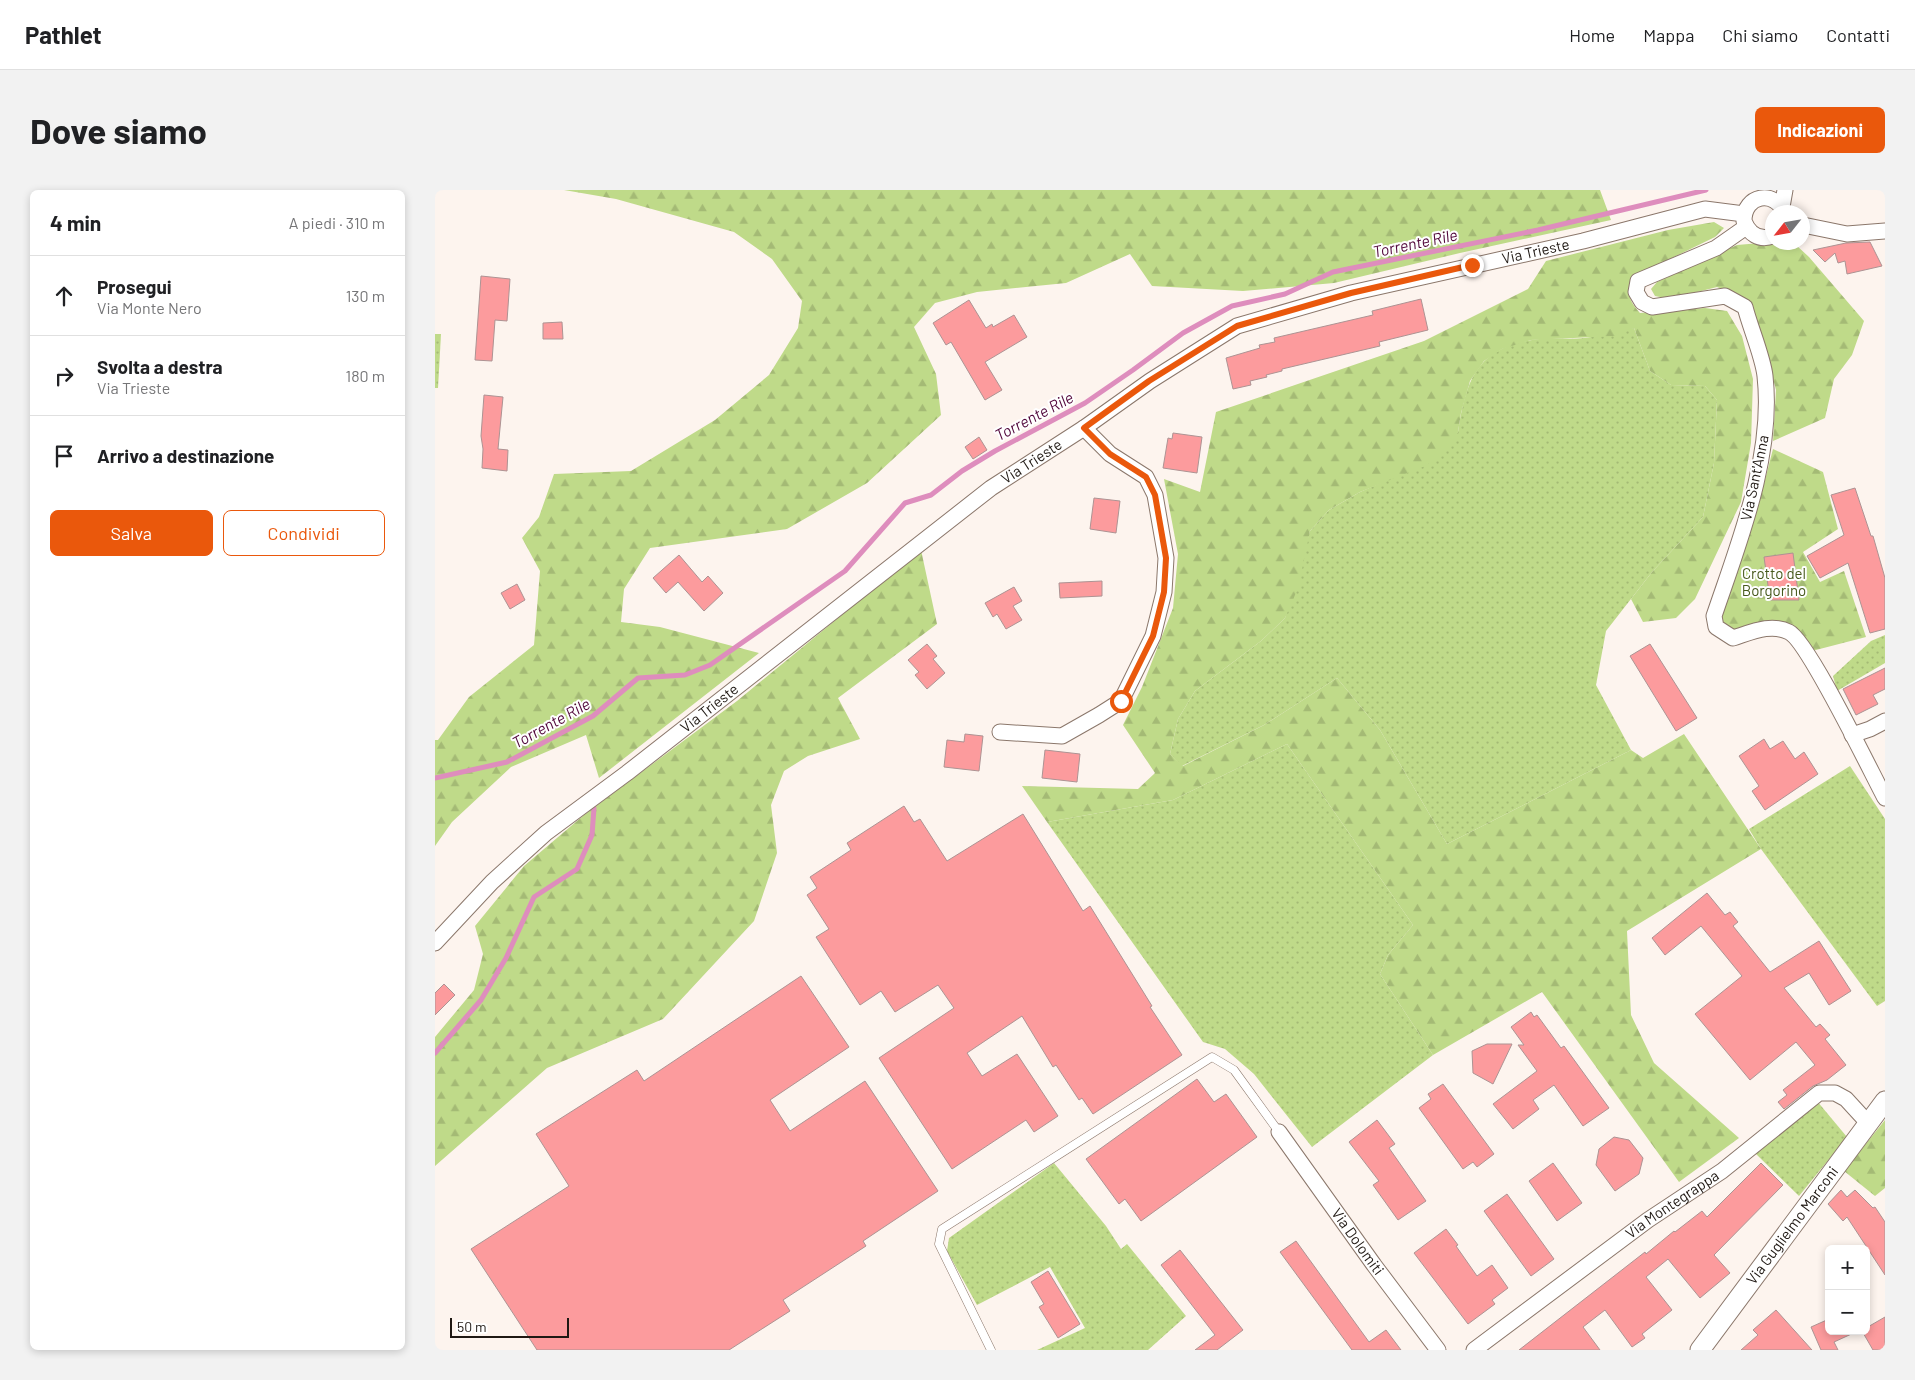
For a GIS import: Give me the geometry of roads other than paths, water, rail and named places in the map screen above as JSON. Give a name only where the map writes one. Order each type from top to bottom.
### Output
[{"type":"street","points":[[1784,205],[1785,190]]},
{"type":"street","points":[[1745,220],[1751,201],[1766,193],[1780,205]]},
{"type":"street","name":"Via Trieste","points":[[435,943],[492,882],[546,833],[627,774],[991,488],[1084,428],[1149,381],[1237,326],[1351,293],[1583,242],[1705,209],[1745,220],[1757,236],[1765,238]]},
{"type":"street","name":"Via Sant'Anna","points":[[1745,220],[1716,248],[1638,281],[1636,292],[1642,302],[1652,307],[1725,296],[1745,307],[1765,375],[1767,421],[1752,503],[1714,616],[1716,626],[1733,638],[1769,627],[1792,633],[1810,658],[1885,798]]},
{"type":"street","points":[[1810,226],[1847,234],[1885,231]]},
{"type":"street","points":[[1000,732],[1062,736],[1099,715],[1121,701],[1153,636],[1164,592],[1166,558],[1155,495],[1146,477],[1110,454],[1084,428]]},
{"type":"street","points":[[1852,735],[1885,721]]},
{"type":"street","name":"Via Montegrappa","points":[[1474,1350],[1648,1220],[1721,1171],[1819,1093],[1835,1093],[1846,1099],[1868,1123]]},
{"type":"street","name":"Via Guglielmo Marconi","points":[[1700,1350],[1885,1102]]},
{"type":"street","name":"Via Dolomiti","points":[[1279,1132],[1374,1265],[1438,1350]]},
{"type":"lane","points":[[991,1350],[939,1244],[942,1229],[1211,1057],[1234,1070],[1279,1132]]},
{"type":"waterway","name":"Torrente Rile","points":[[435,778],[507,762],[593,716],[638,678],[685,675],[710,665],[845,571],[905,503],[931,495],[962,471],[995,451],[1085,403],[1183,333],[1232,306],[1285,294],[1333,272],[1538,230],[1706,190]]},
{"type":"waterway","points":[[435,1053],[481,1000],[506,958],[534,897],[577,869],[592,835],[594,808]]},
{"type":"park label","name":"Crotto del Borgorino","points":[[1774,582]]}]
